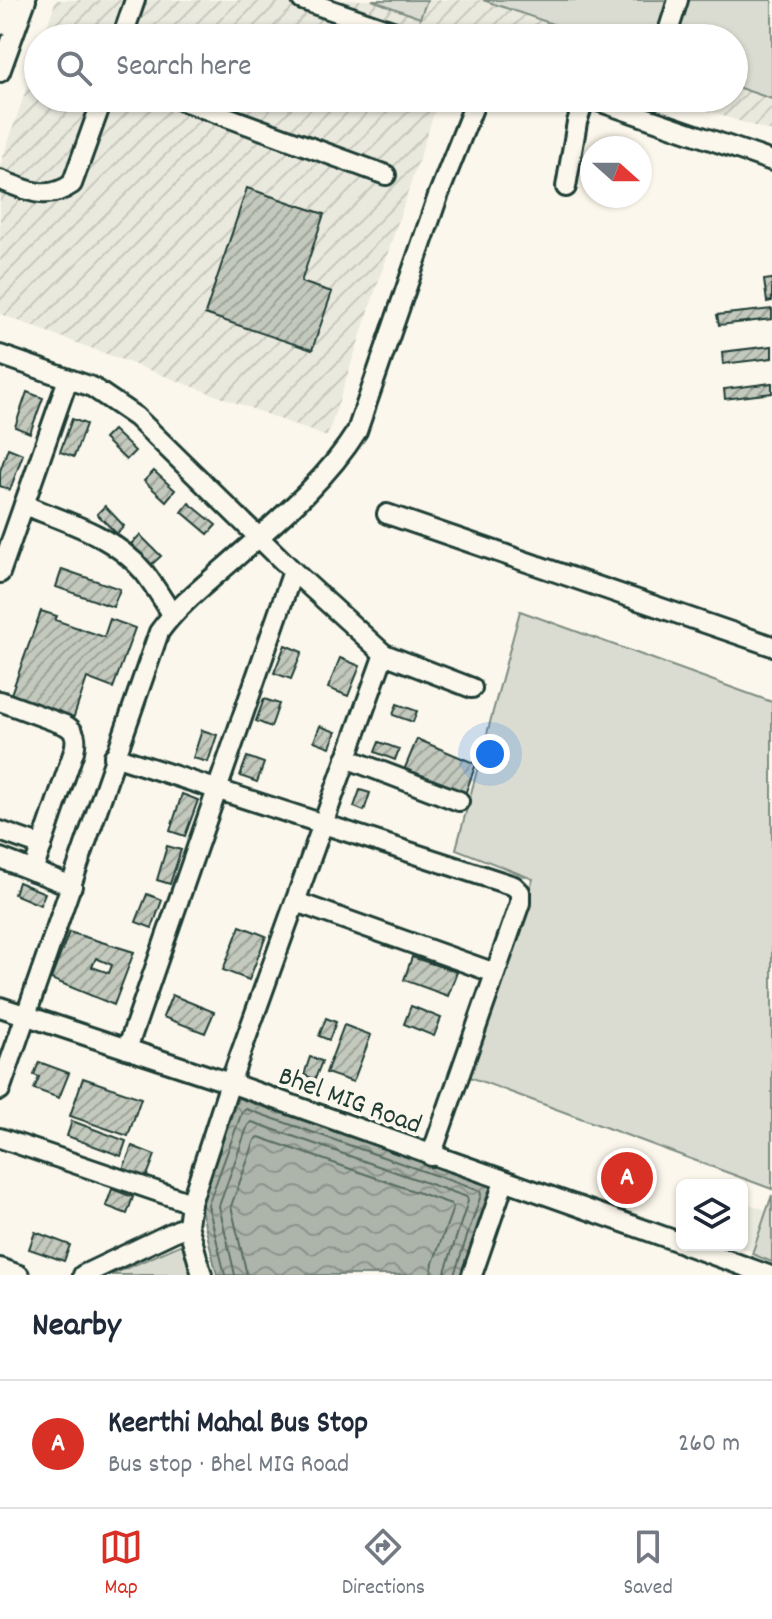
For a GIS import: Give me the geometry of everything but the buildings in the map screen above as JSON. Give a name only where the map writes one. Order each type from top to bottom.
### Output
[{"type":"street","points":[[0,25],[9,0]]},
{"type":"street","points":[[0,72],[26,0]]},
{"type":"street","points":[[127,24],[135,0]]},
{"type":"street","points":[[302,0],[372,24]]},
{"type":"street","points":[[670,24],[678,0]]},
{"type":"street","points":[[0,180],[39,194],[59,193],[72,184],[98,112]]},
{"type":"street","points":[[213,112],[386,175]]},
{"type":"street","points":[[0,1090],[159,632],[172,614],[259,537],[340,457],[357,431],[438,196],[471,112]]},
{"type":"street","points":[[566,187],[581,112]]},
{"type":"street","points":[[657,112],[772,161]]},
{"type":"street","points":[[0,355],[92,387],[136,417],[293,571],[384,654],[472,688]]},
{"type":"street","points":[[0,573],[68,379]]},
{"type":"street","points":[[24,505],[93,532],[120,550],[143,571],[172,614]]},
{"type":"street","points":[[387,514],[772,646]]},
{"type":"street","points":[[127,1049],[293,571]]},
{"type":"street","points":[[202,1275],[188,1225],[191,1203],[230,1083],[384,654]]},
{"type":"street","points":[[0,701],[65,725],[73,729],[75,736],[74,751],[33,871]]},
{"type":"street","points":[[114,756],[514,886],[520,892],[520,903],[431,1156]]},
{"type":"street","points":[[346,758],[459,801]]},
{"type":"street","points":[[0,831],[42,846]]},
{"type":"street","points":[[0,858],[72,886]]},
{"type":"street","points":[[296,902],[495,973]]},
{"type":"street","name":"Bhel MIG Road","points":[[0,1007],[230,1083],[676,1241]]},
{"type":"street","points":[[0,1138],[191,1203]]},
{"type":"street","points":[[472,1275],[504,1182]]},
{"type":"street","points":[[83,1275],[188,1225]]},
{"type":"street","name":"Bhel MIG Road","points":[[702,1251],[759,1273]]},
{"type":"street","points":[[0,1268],[19,1275]]},
{"type":"shaded area","points":[[56,0],[772,0],[772,132],[711,112],[748,112],[748,24],[48,24]]},
{"type":"shaded area","points":[[372,0],[427,0],[420,18]]},
{"type":"shaded area","points":[[483,0],[772,0],[772,99],[748,91],[748,24],[552,24]]},
{"type":"shaded area","points":[[24,95],[24,112],[434,112],[327,437],[0,314],[0,166]]},
{"type":"shaded area","points":[[520,611],[772,702],[772,1189],[467,1076],[533,879],[456,849]]},
{"type":"shaded area","points":[[772,1195],[772,1262],[752,1254]]},
{"type":"shaded area","points":[[748,1203],[768,1211],[753,1252],[748,1250]]},
{"type":"shaded area","points":[[187,1242],[194,1275],[111,1275]]},
{"type":"water","points":[[238,1098],[493,1186],[461,1275],[217,1275],[200,1205]]},
{"type":"place","name":"Keerthi Mahal Bus Stop","points":[[627,1178]]}]
